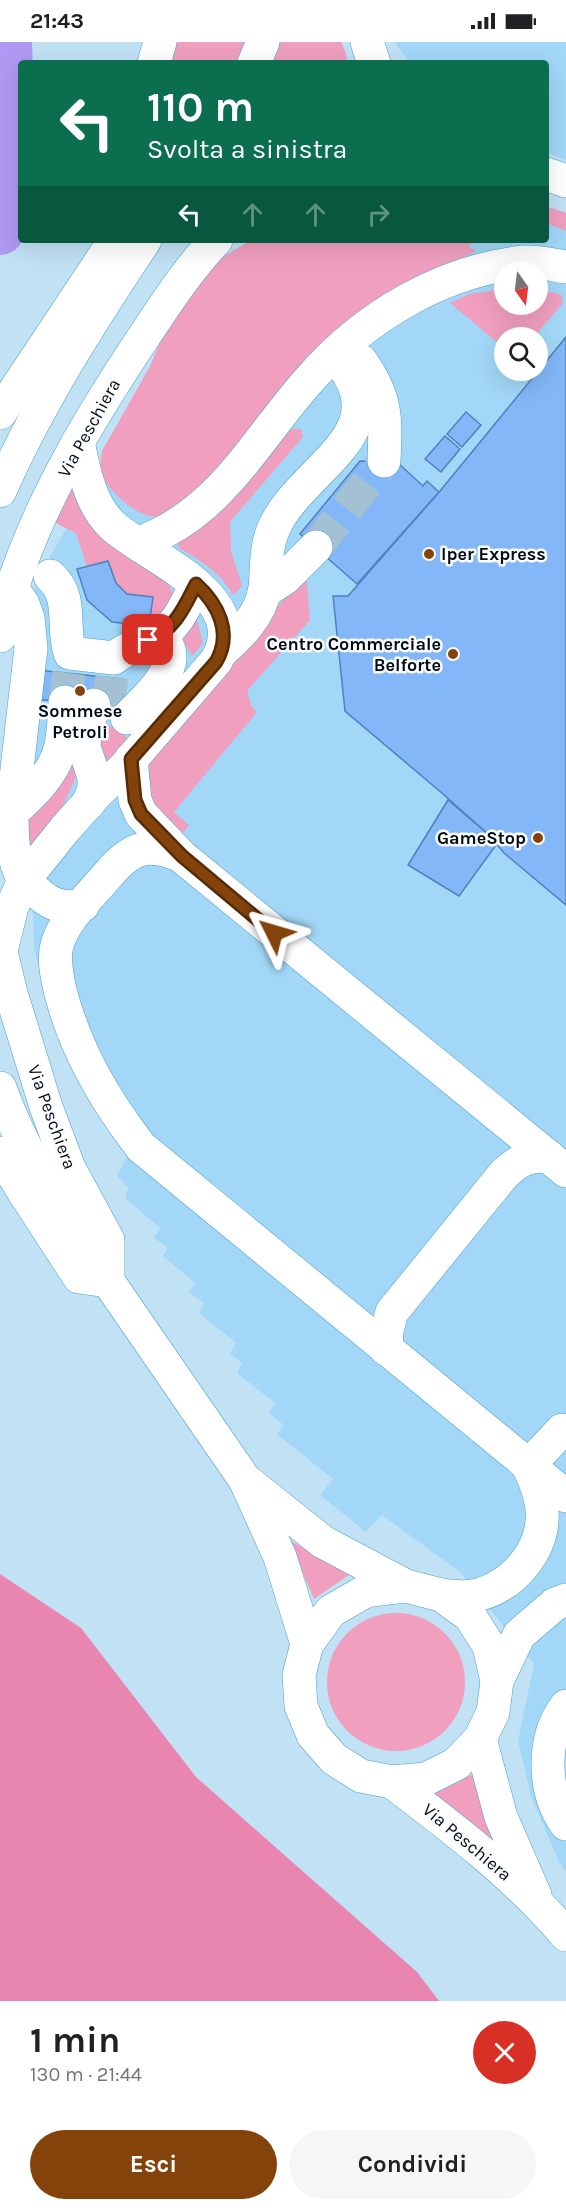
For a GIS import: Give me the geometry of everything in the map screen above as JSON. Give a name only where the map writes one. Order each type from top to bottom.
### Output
[{"type":"main road","points":[[147,42],[153,60]]},
{"type":"main road","points":[[155,60],[160,42]]},
{"type":"main road","points":[[255,60],[263,42]]},
{"type":"main road","points":[[549,175],[566,182]]},
{"type":"main road","points":[[0,413],[113,243]]},
{"type":"main road","points":[[0,491],[10,468],[74,350],[143,243]]},
{"type":"main road","name":"Via Peschiera","points":[[0,636],[12,588],[50,497],[78,442],[117,376],[160,312],[213,243]]},
{"type":"main road","points":[[138,543],[160,536],[185,521],[214,497],[310,378],[386,312],[429,288],[483,270],[527,262],[566,267]]},
{"type":"main road","points":[[341,349],[375,381],[381,394],[385,410],[384,461]]},
{"type":"main road","points":[[0,950],[12,907],[24,880],[58,838],[216,662],[221,652],[246,627],[255,614],[264,592],[273,530],[288,506],[346,441],[356,425],[359,402],[355,384],[341,349]]},
{"type":"main road","points":[[78,442],[83,467],[100,511],[114,526],[196,584],[206,594],[220,616],[223,628],[221,652]]},
{"type":"main road","points":[[264,592],[285,578],[316,547]]},
{"type":"main road","points":[[50,576],[59,585],[65,599],[68,645],[95,686],[84,747],[94,777],[94,789],[88,804]]},
{"type":"main road","points":[[12,812],[26,800],[54,763],[95,686],[129,648],[159,636],[170,628],[196,584]]},
{"type":"main road","points":[[12,588],[23,603],[28,618],[31,648],[12,812],[12,834],[17,862],[24,880],[47,902],[70,908],[82,905]]},
{"type":"main road","points":[[28,618],[95,686],[156,687],[171,662],[165,642],[159,636]]},
{"type":"main road","points":[[131,759],[135,800],[141,814],[182,856],[557,1163]]},
{"type":"main road","points":[[182,856],[165,849],[149,848],[135,851],[121,859],[61,933],[56,948],[56,974],[64,1005],[88,1065],[121,1121],[141,1147],[566,1496]]},
{"type":"main road","name":"Via Peschiera","points":[[0,950],[46,1107],[69,1168],[108,1240],[108,1281],[245,1480],[280,1557],[307,1644]]},
{"type":"main road","points":[[0,1088],[10,1116],[42,1180],[108,1281]]},
{"type":"main road","points":[[0,1153],[79,1277],[108,1281]]},
{"type":"main road","points":[[386,1349],[387,1330],[392,1312],[504,1174],[519,1161],[532,1156],[557,1163]]},
{"type":"main road","points":[[528,1466],[562,1430]]},
{"type":"main road","points":[[441,1595],[471,1596],[491,1591],[512,1578],[529,1559],[539,1536],[542,1511],[538,1486],[528,1466]]},
{"type":"main road","name":"Via Peschiera","points":[[245,1480],[323,1542],[406,1586],[441,1595],[470,1616],[489,1646],[497,1681],[493,1712],[480,1739],[456,1764],[426,1779],[392,1782],[361,1776],[334,1759],[313,1735],[302,1706],[299,1675],[307,1644],[331,1611],[366,1591],[406,1586]]},
{"type":"main road","points":[[497,1681],[519,1635],[555,1604],[566,1600]]},
{"type":"main road","points":[[566,1706],[552,1738],[548,1766],[552,1797],[558,1814],[566,1824]]},
{"type":"main road","name":"Via Peschiera","points":[[480,1739],[501,1817],[540,1904]]},
{"type":"main road","name":"Via Peschiera","points":[[392,1782],[465,1837],[540,1904],[566,1935]]},
{"type":"shaded area","points":[[175,42],[341,42],[347,60],[169,60]]},
{"type":"shaded area","points":[[395,42],[566,42],[566,160],[549,153],[549,60],[408,60]]},
{"type":"shaded area","points":[[549,207],[566,213],[566,231],[549,224]]},
{"type":"shaded area","points":[[549,220],[566,225],[566,1872],[559,1862],[531,1796],[518,1741],[534,1664],[460,1572],[382,1515],[366,1532],[320,1495],[333,1479],[277,1434],[284,1425],[269,1413],[275,1403],[237,1373],[242,1363],[230,1353],[236,1343],[199,1313],[204,1303],[189,1292],[195,1283],[163,1256],[168,1248],[154,1238],[160,1228],[125,1198],[129,1188],[117,1176],[128,1155],[54,1020],[34,949],[30,826],[35,581],[186,330],[290,243],[549,243]]},
{"type":"shaded area","points":[[246,243],[473,243],[468,246],[476,251],[424,277],[176,508],[158,516],[142,514],[125,503],[105,482],[100,463],[102,451],[149,368],[167,326],[213,263]]},
{"type":"shaded area","points":[[494,290],[494,315],[548,315],[548,292],[561,295],[563,303],[543,327],[494,327],[494,340],[450,303],[469,294]]},
{"type":"shaded area","points":[[291,429],[301,429],[303,437],[230,522],[231,551],[242,586],[233,595],[216,573],[179,548],[177,542],[280,437]]},
{"type":"shaded area","points":[[73,475],[162,571],[174,595],[168,611],[149,623],[116,583],[108,561],[87,567],[76,533],[54,522]]},
{"type":"shaded area","points":[[306,572],[310,620],[247,691],[252,707],[257,712],[174,812],[189,825],[181,835],[151,809],[147,773],[150,762]]},
{"type":"shaded area","points":[[194,609],[203,643],[192,656],[178,632]]},
{"type":"shaded area","points":[[109,725],[128,738],[103,772],[95,745]]},
{"type":"shaded area","points":[[70,753],[79,770],[54,826],[22,857],[26,818]]},
{"type":"shaded area","points":[[288,1539],[349,1575],[314,1599]]},
{"type":"shaded area","points":[[0,1574],[81,1628],[196,1777],[417,1972],[439,2001],[0,2001]]},
{"type":"shaded area","points":[[396,1613],[423,1618],[445,1633],[460,1655],[465,1682],[460,1709],[445,1731],[423,1746],[396,1751],[369,1746],[347,1731],[332,1709],[327,1682],[332,1655],[347,1633],[369,1618]]},
{"type":"shaded area","points":[[473,1774],[495,1846],[428,1796]]},
{"type":"building","name":"Centro Commerciale Belforte","points":[[566,337],[566,905],[504,853],[489,835],[443,794],[345,711],[333,596],[348,596],[440,491],[530,381],[548,381],[548,359]]},
{"type":"building","points":[[466,412],[481,425],[462,447],[447,434]]},
{"type":"building","points":[[445,436],[460,449],[441,472],[425,459]]},
{"type":"building","points":[[360,461],[397,462],[423,486],[427,481],[439,492],[357,584],[300,534]]},
{"type":"building","points":[[108,561],[116,583],[127,594],[153,597],[149,626],[112,622],[87,600],[77,569]]},
{"type":"building","points":[[37,670],[122,679],[119,707],[34,699]]},
{"type":"building","points":[[448,800],[489,835],[496,845],[459,896],[408,865]]},
{"type":"waterway","points":[[0,230],[10,140],[7,42]]},
{"type":"tunnel","points":[[316,547],[384,461]]},
{"type":"tunnel","points":[[65,702],[69,673]]},
{"type":"tunnel","points":[[108,706],[112,677]]},
{"type":"place","name":"Iper Express","points":[[429,554]]},
{"type":"place","name":"Centro Commerciale Belforte","points":[[453,654]]},
{"type":"place","name":"Sommese Petroli","points":[[80,691]]},
{"type":"place","name":"GameStop","points":[[538,838]]},
{"type":"route","points":[[148,640],[170,628],[196,584],[206,594],[220,616],[223,628],[221,652],[216,662],[131,759],[135,800],[141,814],[182,856],[274,933]]}]
